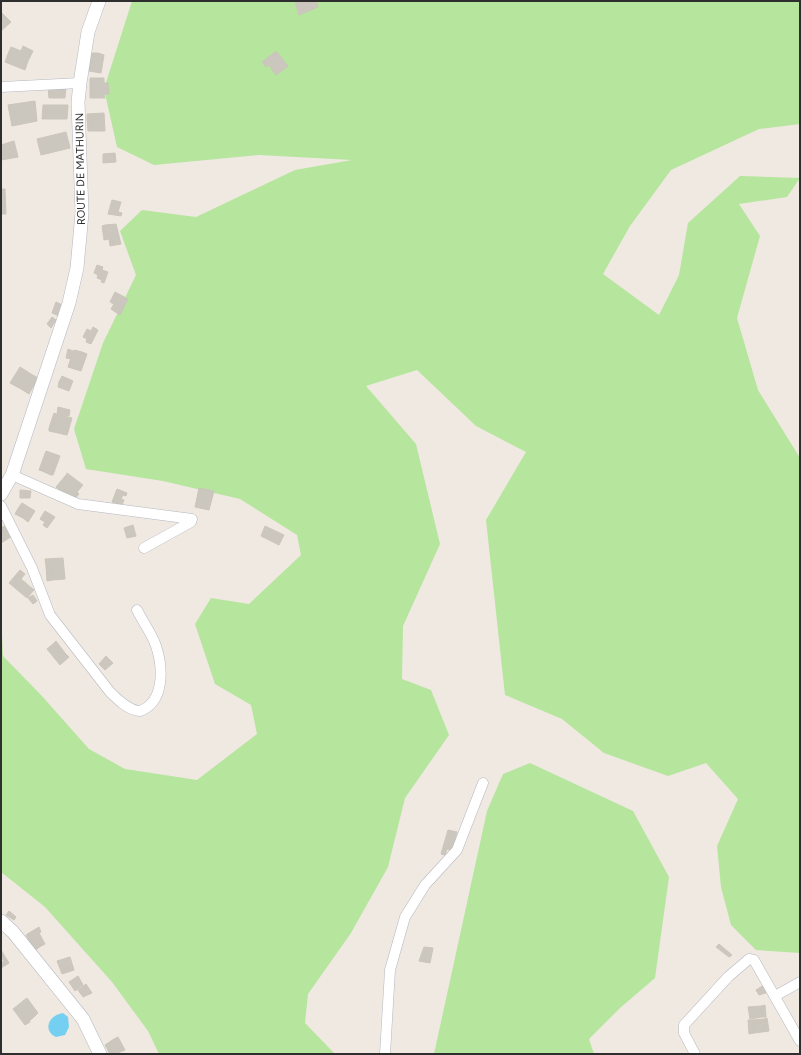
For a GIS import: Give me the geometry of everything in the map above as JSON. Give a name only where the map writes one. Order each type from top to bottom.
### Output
[{"type":"street","name":"ROUTE DE MATHURIN","points":[[1,494],[12,475],[70,303],[77,268],[82,213],[78,102],[88,32],[99,1]]},
{"type":"street","points":[[1,87],[80,83]]},
{"type":"street","points":[[12,475],[78,504],[192,519],[191,522],[144,548]]},
{"type":"street","points":[[1,506],[32,568],[46,607],[55,622],[110,692],[135,711],[140,711],[156,697],[160,674],[156,644],[137,610]]},
{"type":"street","points":[[385,1054],[390,970],[405,916],[425,885],[457,850],[483,783]]},
{"type":"street","points":[[1,921],[13,932],[83,1019],[100,1054]]},
{"type":"street","points":[[695,1054],[684,1033],[684,1025],[745,961],[749,959],[754,960],[800,1041]]},
{"type":"street","points":[[775,996],[800,982]]},
{"type":"green space","points":[[132,1],[800,1],[800,124],[759,129],[671,170],[630,226],[603,274],[659,315],[679,275],[688,223],[740,176],[800,178],[787,197],[739,204],[760,236],[737,318],[758,390],[800,458],[800,953],[756,950],[731,925],[721,887],[717,846],[738,799],[706,763],[668,776],[604,753],[562,719],[505,695],[486,520],[526,452],[476,426],[417,370],[366,386],[416,444],[440,544],[403,626],[402,679],[431,690],[449,735],[405,798],[388,867],[351,933],[308,994],[305,1023],[335,1054],[159,1054],[148,1031],[112,982],[45,907],[1,872],[1,613],[3,656],[41,695],[89,749],[125,769],[197,780],[257,734],[251,705],[215,684],[195,624],[211,598],[249,604],[301,555],[297,535],[240,499],[163,481],[86,469],[74,429],[103,343],[136,275],[120,231],[142,210],[196,217],[295,170],[352,160],[259,155],[154,165],[117,147],[104,89]]},
{"type":"green space","points":[[530,763],[633,811],[669,877],[655,978],[620,1008],[589,1039],[594,1054],[434,1054],[487,811],[503,774]]},
{"type":"water","points":[[63,1013],[68,1017],[69,1027],[65,1035],[56,1037],[49,1031],[49,1023],[58,1014]]},
{"type":"building","points":[[295,1],[298,1],[301,10],[312,6],[313,9],[299,15]]},
{"type":"building","points":[[298,1],[316,1],[318,7],[313,9],[312,6],[301,10]]},
{"type":"building","points":[[1,12],[11,22],[1,31]]},
{"type":"building","points":[[23,46],[33,51],[31,55],[21,51]]},
{"type":"building","points":[[11,47],[31,55],[28,61],[22,59],[21,62],[11,58],[12,56],[8,54]]},
{"type":"building","points":[[276,51],[284,61],[281,63],[274,53]]},
{"type":"building","points":[[91,53],[98,53],[98,57],[94,57],[93,62],[90,62]]},
{"type":"building","points":[[98,53],[104,55],[101,73],[89,71],[90,62],[93,62],[94,57],[98,57]]},
{"type":"building","points":[[274,53],[281,63],[284,61],[288,66],[276,75],[269,65],[266,67],[262,62]]},
{"type":"building","points":[[8,54],[12,56],[11,58],[21,62],[22,59],[28,61],[25,70],[5,62]]},
{"type":"building","points":[[90,78],[95,78],[95,84],[92,84],[92,92],[95,92],[95,98],[90,98]]},
{"type":"building","points":[[95,78],[104,78],[104,83],[108,83],[109,94],[104,94],[105,98],[95,98],[95,92],[92,92],[92,84],[95,84]]},
{"type":"building","points":[[48,87],[66,87],[65,98],[49,98]]},
{"type":"building","points":[[35,101],[37,121],[12,126],[8,105]]},
{"type":"building","points":[[43,105],[68,105],[67,119],[42,119]]},
{"type":"building","points":[[104,113],[105,131],[91,131],[91,118],[87,118],[87,114]]},
{"type":"building","points":[[87,118],[91,118],[91,131],[88,131]]},
{"type":"building","points":[[66,132],[70,148],[41,155],[37,139]]},
{"type":"building","points":[[14,141],[18,157],[1,160],[1,145]]},
{"type":"building","points":[[115,153],[116,162],[103,163],[103,154]]},
{"type":"building","points":[[1,189],[5,189],[6,214],[1,214]]},
{"type":"building","points":[[112,200],[121,202],[118,212],[122,213],[121,216],[108,214]]},
{"type":"building","points":[[116,224],[121,244],[115,245],[114,241],[111,241],[110,234],[106,235],[105,225]]},
{"type":"building","points":[[105,225],[106,235],[110,234],[111,241],[114,241],[115,245],[110,246],[109,239],[104,240],[102,226]]},
{"type":"building","points":[[97,265],[103,267],[102,270],[108,272],[104,283],[101,282],[102,280],[97,278],[98,275],[94,273]]},
{"type":"building","points":[[115,292],[128,299],[120,315],[111,309],[114,304],[110,302]]},
{"type":"building","points":[[56,302],[62,305],[59,316],[52,313]]},
{"type":"building","points":[[52,317],[56,320],[51,328],[47,324]]},
{"type":"building","points":[[93,327],[98,330],[91,344],[86,342],[87,339],[83,337],[87,329],[91,331]]},
{"type":"building","points":[[68,349],[73,351],[71,359],[66,358]]},
{"type":"building","points":[[74,350],[82,352],[80,356],[76,355],[73,363],[70,361]]},
{"type":"building","points":[[82,352],[87,354],[81,371],[68,367],[70,361],[73,363],[76,355],[80,356]]},
{"type":"building","points":[[20,367],[31,374],[28,378],[32,381],[28,388],[24,386],[21,389],[10,383]]},
{"type":"building","points":[[31,374],[38,378],[29,394],[21,389],[24,386],[28,388],[32,381],[28,378]]},
{"type":"building","points":[[62,376],[73,381],[72,383],[64,380],[62,383],[59,382]]},
{"type":"building","points":[[64,380],[72,383],[69,391],[58,387],[59,382],[62,383]]},
{"type":"building","points":[[58,407],[70,410],[69,416],[57,414]]},
{"type":"building","points":[[54,413],[56,414],[52,429],[49,428]]},
{"type":"building","points":[[56,414],[72,418],[68,432],[52,429]]},
{"type":"building","points":[[49,428],[68,432],[67,435],[49,431]]},
{"type":"building","points":[[46,451],[60,456],[53,475],[51,475],[54,457],[47,455],[42,471],[39,470]]},
{"type":"building","points":[[47,455],[55,457],[51,475],[42,471]]},
{"type":"building","points":[[67,473],[83,485],[77,492],[79,494],[74,500],[62,488],[67,481],[65,480]]},
{"type":"building","points":[[66,475],[65,480],[67,481],[62,488],[69,493],[67,496],[56,487]]},
{"type":"building","points":[[199,488],[214,491],[209,510],[195,507]]},
{"type":"building","points":[[117,489],[127,493],[126,496],[123,495],[121,499],[124,500],[122,505],[112,502]]},
{"type":"building","points":[[20,490],[31,491],[30,498],[20,498]]},
{"type":"building","points":[[22,503],[35,511],[28,522],[20,513],[22,510],[19,507]]},
{"type":"building","points":[[19,507],[22,510],[20,513],[24,516],[23,518],[15,514]]},
{"type":"building","points":[[45,511],[55,517],[47,528],[43,525],[45,522],[40,519]]},
{"type":"building","points":[[133,525],[136,536],[127,538],[124,528]]},
{"type":"building","points":[[4,526],[7,530],[10,528],[14,535],[1,543],[1,528]]},
{"type":"building","points":[[265,526],[284,535],[279,545],[261,536]]},
{"type":"building","points":[[63,558],[65,579],[52,580],[51,566],[46,566],[45,559]]},
{"type":"building","points":[[46,566],[51,566],[52,580],[47,581]]},
{"type":"building","points":[[20,570],[25,574],[21,579],[34,590],[27,598],[9,583]]},
{"type":"building","points":[[33,595],[37,601],[33,604],[28,598]]},
{"type":"building","points":[[56,641],[65,653],[62,655],[53,644]]},
{"type":"building","points":[[53,644],[62,655],[65,653],[69,657],[60,665],[47,649]]},
{"type":"building","points":[[106,656],[113,663],[105,670],[99,664]]},
{"type":"building","points":[[448,830],[457,832],[452,850],[447,849],[445,855],[441,854]]},
{"type":"building","points":[[9,911],[16,917],[14,920],[6,915]]},
{"type":"building","points":[[39,927],[41,932],[39,933],[45,944],[41,946],[39,943],[36,945],[34,941],[30,942],[26,935]]},
{"type":"building","points":[[34,941],[36,945],[39,943],[41,946],[34,951],[30,942]]},
{"type":"building","points":[[719,944],[732,955],[729,957],[716,947]]},
{"type":"building","points":[[424,947],[433,948],[430,963],[419,961]]},
{"type":"building","points":[[1,950],[9,963],[1,968],[1,963],[4,961],[1,957]]},
{"type":"building","points":[[70,957],[74,970],[71,971],[69,967],[64,969],[63,965],[59,966],[57,961]]},
{"type":"building","points":[[63,965],[64,969],[69,967],[71,971],[62,974],[59,966]]},
{"type":"building","points":[[78,976],[83,985],[75,991],[69,982]]},
{"type":"building","points":[[86,984],[92,993],[83,997],[78,990]]},
{"type":"building","points":[[764,985],[769,992],[759,995],[756,990]]},
{"type":"building","points":[[27,998],[38,1013],[35,1016],[23,1001]]},
{"type":"building","points":[[23,1001],[35,1016],[27,1023],[19,1011],[16,1013],[13,1009]]},
{"type":"building","points":[[765,1005],[766,1017],[762,1017],[761,1006]]},
{"type":"building","points":[[761,1006],[762,1017],[750,1019],[748,1007]]},
{"type":"building","points":[[19,1011],[27,1023],[29,1020],[30,1022],[25,1025],[16,1013]]},
{"type":"building","points":[[767,1018],[769,1031],[762,1032],[761,1028],[765,1028],[764,1019]]},
{"type":"building","points":[[764,1019],[765,1028],[761,1028],[762,1032],[754,1033],[752,1020]]},
{"type":"building","points":[[748,1020],[752,1020],[754,1033],[749,1034]]},
{"type":"building","points":[[118,1037],[125,1050],[115,1054],[111,1048],[117,1043],[114,1039]]},
{"type":"building","points":[[114,1039],[117,1043],[111,1048],[115,1054],[110,1054],[105,1045]]}]
